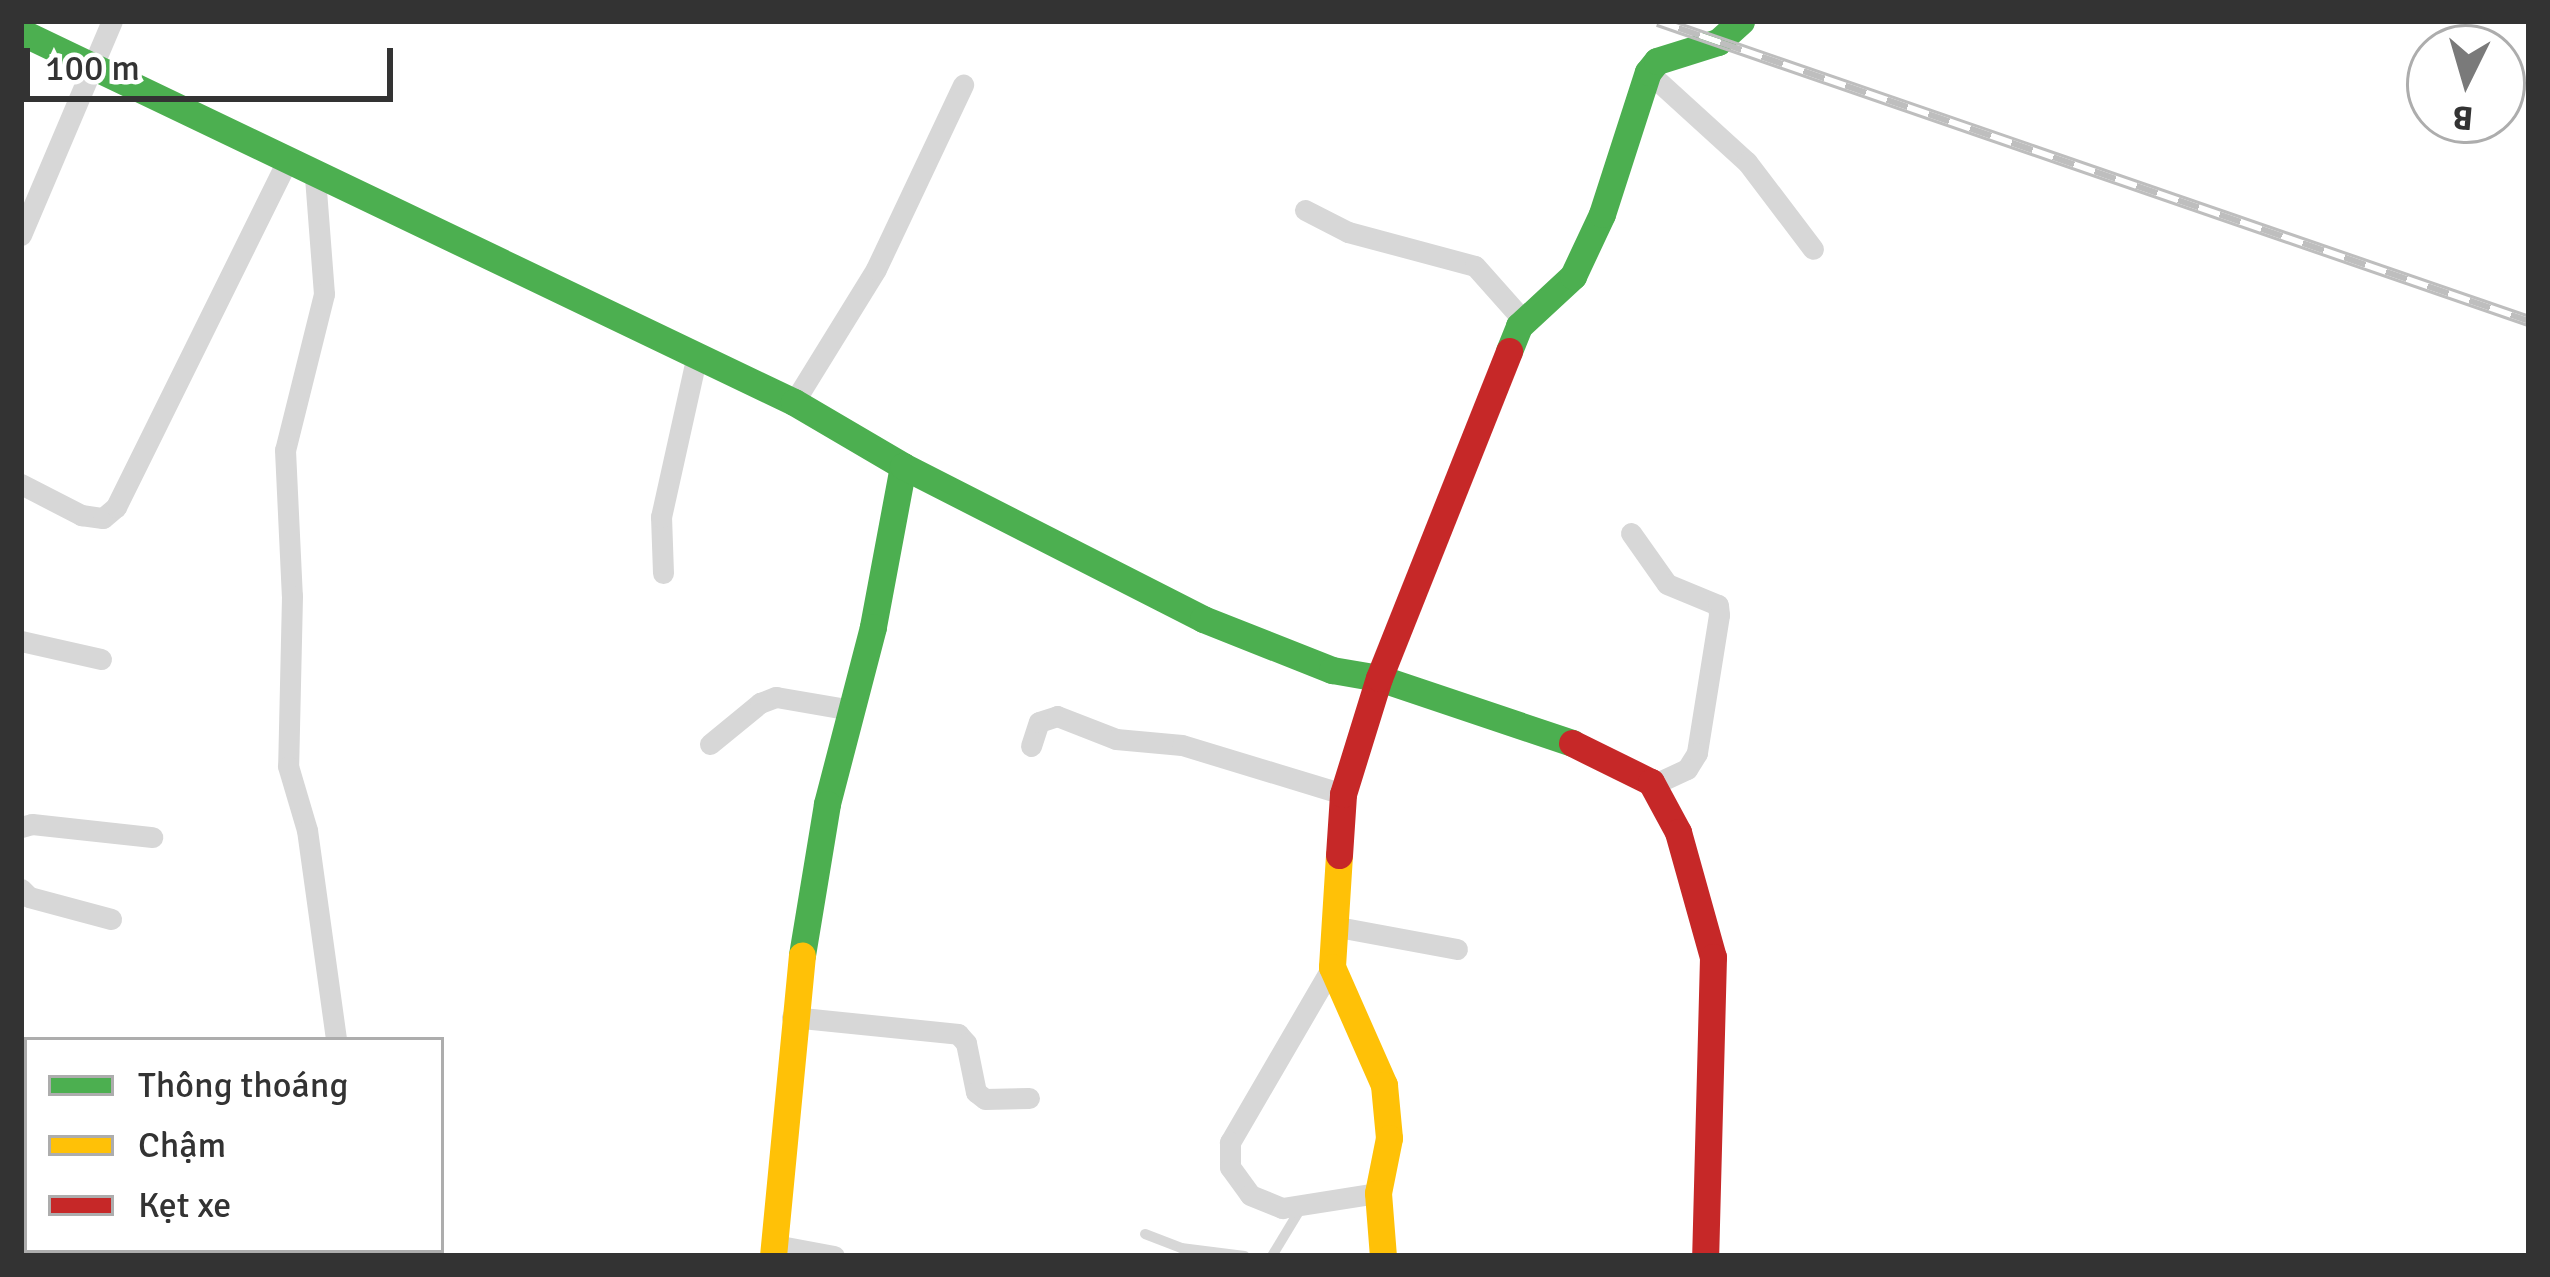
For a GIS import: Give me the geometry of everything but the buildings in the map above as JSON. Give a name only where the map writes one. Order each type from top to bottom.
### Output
[{"type":"street","points":[[21,236],[112,21]]},
{"type":"street","points":[[1378,1193],[1301,1208],[1267,1204],[1237,1182],[1228,1154],[1332,967],[1343,794],[1379,678],[1523,320],[1573,276],[1602,214],[1648,72],[1657,61],[1718,42],[1742,21]]},
{"type":"street","points":[[21,32],[286,163],[794,401],[903,466],[1203,619],[1332,670],[1379,678],[1621,761],[1653,785],[1678,832],[1713,957],[1705,1256]]},
{"type":"street","points":[[1648,72],[1747,162],[1813,249]]},
{"type":"street","points":[[794,401],[876,269],[962,85]]},
{"type":"street","points":[[21,484],[81,515],[103,518],[116,507],[286,163]]},
{"type":"street","points":[[316,177],[324,294],[285,450],[292,596],[288,766],[307,830],[336,1037]]},
{"type":"street","points":[[1305,209],[1348,232],[1475,266],[1523,320]]},
{"type":"street","points":[[663,573],[661,517],[697,355]]},
{"type":"street","points":[[834,1256],[774,1251],[792,1017],[827,804],[903,466]]},
{"type":"street","points":[[1631,533],[1666,584],[1718,605],[1719,615],[1697,753],[1688,769],[1653,785]]},
{"type":"street","points":[[21,641],[101,659]]},
{"type":"street","points":[[710,744],[760,703],[776,697],[851,710]]},
{"type":"street","points":[[1031,746],[1040,722],[1057,716],[1116,740],[1182,745],[1343,794]]},
{"type":"street","points":[[21,827],[32,824],[152,837]]},
{"type":"street","points":[[21,889],[29,897],[111,920]]},
{"type":"street","points":[[1338,927],[1457,949]]},
{"type":"street","points":[[1332,967],[1384,1085],[1389,1138],[1378,1193],[1383,1256]]},
{"type":"street","points":[[792,1017],[958,1034],[966,1043],[976,1093],[985,1099],[1029,1098]]},
{"type":"lane","points":[[1272,1256],[1301,1208]]},
{"type":"lane","points":[[1144,1234],[1181,1248],[1245,1256]]},
{"type":"railway","points":[[1658,21],[2529,321]]},
{"type":"traffic: fast","points":[[1509,351],[1519,326],[1573,276],[1602,214],[1648,72],[1657,61],[1718,42],[1741,21]]},
{"type":"traffic: fast","points":[[21,32],[794,402],[903,466],[873,627],[827,804],[802,955]]},
{"type":"traffic: fast","points":[[903,466],[1203,619],[1332,670],[1379,678],[1572,743]]},
{"type":"traffic: slow","points":[[1339,855],[1332,967],[1384,1085],[1389,1138],[1378,1193],[1383,1256]]},
{"type":"traffic: slow","points":[[773,1256],[802,955]]},
{"type":"traffic: jam","points":[[1339,855],[1343,794],[1379,678],[1509,351]]},
{"type":"traffic: jam","points":[[1572,743],[1651,782],[1678,832],[1713,957],[1705,1256]]}]
